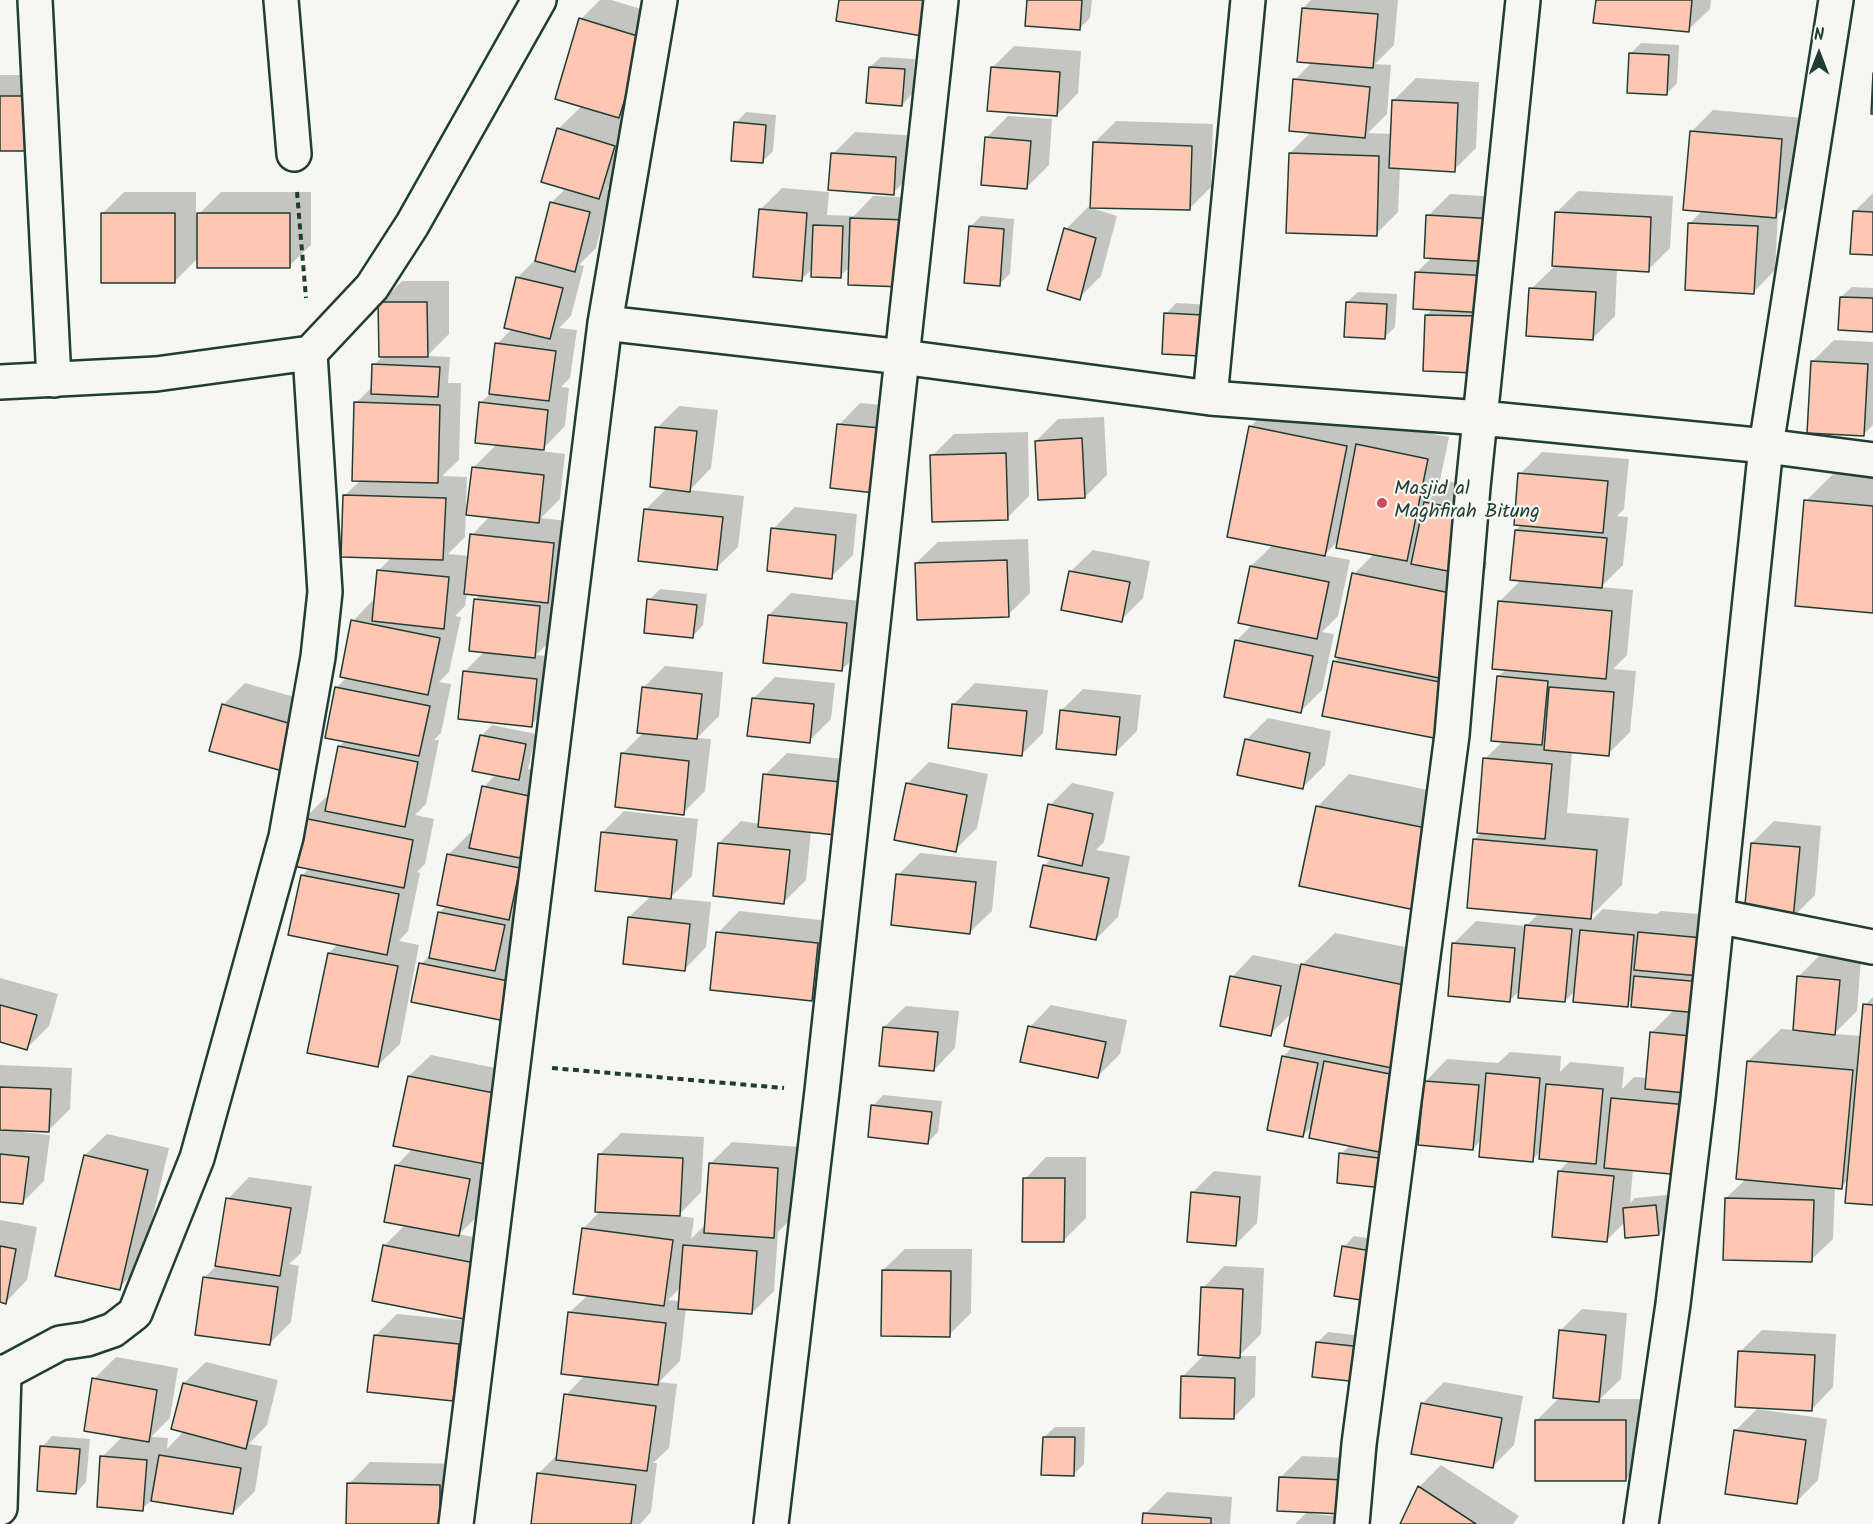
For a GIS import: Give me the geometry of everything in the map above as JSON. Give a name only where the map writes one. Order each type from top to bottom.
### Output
[{"type":"street","points":[[35,0],[54,380]]},
{"type":"street","points":[[280,0],[294,154]]},
{"type":"street","points":[[0,382],[156,374],[310,353],[372,287],[406,234],[539,0]]},
{"type":"street","points":[[456,1524],[605,323],[660,0]]},
{"type":"street","points":[[771,1524],[822,1091],[941,0]]},
{"type":"street","points":[[1210,398],[1248,0]]},
{"type":"street","points":[[1352,1524],[1360,1432],[1452,735],[1473,487],[1523,0]]},
{"type":"street","points":[[1641,1524],[1675,1292],[1698,1098],[1767,446],[1836,0]]},
{"type":"street","points":[[605,323],[902,357],[1210,398],[1481,418],[1767,446],[1873,460]]},
{"type":"street","points":[[0,1508],[2,1372],[60,1343],[87,1339],[112,1330],[135,1313],[196,1158],[286,837],[318,657],[325,592],[310,353]]},
{"type":"street","points":[[1717,916],[1873,947]]},
{"type":"path","points":[[294,154],[310,353]]},
{"type":"path","points":[[513,1064],[822,1091]]},
{"type":"building","points":[[839,0],[928,0],[922,36],[836,21]]},
{"type":"building","points":[[1027,0],[1082,0],[1080,30],[1025,26]]},
{"type":"building","points":[[1596,0],[1692,0],[1689,32],[1593,23]]},
{"type":"building","points":[[1302,8],[1378,14],[1373,68],[1297,62]]},
{"type":"building","points":[[579,18],[644,38],[619,118],[555,99]]},
{"type":"building","points":[[1629,53],[1669,55],[1667,95],[1627,93]]},
{"type":"building","points":[[869,67],[905,69],[902,106],[866,103]]},
{"type":"building","points":[[991,67],[1060,72],[1057,116],[987,111]]},
{"type":"building","points":[[1873,73],[1873,114],[1871,114]]},
{"type":"building","points":[[1293,79],[1370,87],[1365,138],[1289,131]]},
{"type":"building","points":[[0,96],[32,96],[32,151],[0,151]]},
{"type":"building","points":[[1392,100],[1458,103],[1455,172],[1389,168]]},
{"type":"building","points":[[734,122],[766,125],[763,163],[731,161]]},
{"type":"building","points":[[557,128],[615,146],[599,199],[541,182]]},
{"type":"building","points":[[1690,131],[1782,139],[1776,218],[1683,210]]},
{"type":"building","points":[[985,137],[1031,141],[1027,189],[981,185]]},
{"type":"building","points":[[1093,142],[1192,146],[1190,210],[1090,208]]},
{"type":"building","points":[[831,153],[896,157],[894,195],[828,190]]},
{"type":"building","points":[[1289,153],[1379,156],[1377,236],[1286,233]]},
{"type":"building","points":[[550,202],[590,212],[575,272],[535,261]]},
{"type":"building","points":[[759,209],[807,213],[802,281],[753,277]]},
{"type":"building","points":[[1853,211],[1873,212],[1873,255],[1850,254]]},
{"type":"building","points":[[1555,212],[1651,217],[1649,272],[1552,266]]},
{"type":"building","points":[[101,213],[175,213],[175,283],[101,283]]},
{"type":"building","points":[[197,213],[290,213],[290,268],[197,268]]},
{"type":"building","points":[[1426,215],[1496,219],[1493,262],[1424,258]]},
{"type":"building","points":[[850,218],[907,220],[904,287],[848,285]]},
{"type":"building","points":[[1688,223],[1758,226],[1754,294],[1685,290]]},
{"type":"building","points":[[813,225],[843,226],[841,278],[811,277]]},
{"type":"building","points":[[969,226],[1004,229],[1000,286],[964,283]]},
{"type":"building","points":[[1064,228],[1096,238],[1080,300],[1047,290]]},
{"type":"building","points":[[1415,272],[1491,276],[1489,313],[1413,309]]},
{"type":"building","points":[[516,277],[563,288],[550,339],[504,328]]},
{"type":"building","points":[[1529,288],[1596,292],[1593,340],[1526,336]]},
{"type":"building","points":[[1840,297],[1873,298],[1873,332],[1838,330]]},
{"type":"building","points":[[378,302],[427,302],[428,357],[379,357]]},
{"type":"building","points":[[1346,302],[1387,304],[1385,339],[1344,337]]},
{"type":"building","points":[[1164,313],[1203,315],[1200,356],[1162,354]]},
{"type":"building","points":[[1425,315],[1478,316],[1476,373],[1423,371]]},
{"type":"building","points":[[495,343],[556,351],[549,401],[489,394]]},
{"type":"building","points":[[1811,361],[1868,364],[1864,436],[1807,433]]},
{"type":"building","points":[[372,364],[440,367],[438,397],[371,394]]},
{"type":"building","points":[[354,402],[440,405],[438,483],[352,481]]},
{"type":"building","points":[[479,402],[548,410],[544,450],[475,443]]},
{"type":"building","points":[[837,424],[881,428],[875,493],[830,488]]},
{"type":"building","points":[[1249,426],[1347,446],[1325,556],[1227,537]]},
{"type":"building","points":[[655,427],[697,431],[690,492],[650,487]]},
{"type":"building","points":[[1082,438],[1085,498],[1038,500],[1035,441]]},
{"type":"building","name":"Masjid al Maghfirah Bitung","points":[[1356,444],[1428,459],[1407,561],[1336,548]]},
{"type":"building","points":[[1006,453],[1008,520],[932,522],[930,455]]},
{"type":"building","points":[[472,467],[544,475],[539,523],[466,515]]},
{"type":"building","points":[[1518,473],[1608,481],[1603,533],[1514,525]]},
{"type":"building","points":[[343,495],[446,498],[443,560],[341,557]]},
{"type":"building","points":[[1804,500],[1873,506],[1873,613],[1795,606]]},
{"type":"building","points":[[1424,502],[1465,510],[1453,572],[1411,564]]},
{"type":"building","points":[[644,509],[723,517],[717,570],[638,561]]},
{"type":"building","points":[[771,528],[836,535],[832,579],[767,571]]},
{"type":"building","points":[[1515,530],[1607,538],[1602,588],[1510,580]]},
{"type":"building","points":[[470,534],[554,543],[548,603],[464,594]]},
{"type":"building","points":[[1007,560],[1009,617],[917,620],[915,563]]},
{"type":"building","points":[[1250,566],[1329,582],[1317,639],[1238,623]]},
{"type":"building","points":[[377,570],[449,577],[444,629],[372,621]]},
{"type":"building","points":[[1069,571],[1130,582],[1122,622],[1061,610]]},
{"type":"building","points":[[1352,573],[1455,594],[1439,678],[1335,657]]},
{"type":"building","points":[[474,599],[540,606],[535,658],[469,651]]},
{"type":"building","points":[[647,599],[697,605],[693,638],[644,633]]},
{"type":"building","points":[[1498,601],[1612,611],[1606,679],[1492,669]]},
{"type":"building","points":[[768,615],[847,623],[842,671],[763,663]]},
{"type":"building","points":[[351,620],[440,638],[428,695],[340,677]]},
{"type":"building","points":[[1235,640],[1313,656],[1301,713],[1224,697]]},
{"type":"building","points":[[1333,661],[1450,684],[1439,739],[1322,716]]},
{"type":"building","points":[[463,671],[537,679],[532,727],[458,719]]},
{"type":"building","points":[[1497,676],[1548,681],[1542,745],[1491,741]]},
{"type":"building","points":[[335,687],[430,706],[419,756],[325,738]]},
{"type":"building","points":[[642,687],[702,694],[697,739],[637,733]]},
{"type":"building","points":[[1549,687],[1614,692],[1609,756],[1544,750]]},
{"type":"building","points":[[752,698],[814,704],[810,743],[747,736]]},
{"type":"building","points":[[222,704],[302,727],[290,773],[209,751]]},
{"type":"building","points":[[952,704],[1027,711],[1022,756],[948,748]]},
{"type":"building","points":[[1060,710],[1120,717],[1116,755],[1056,749]]},
{"type":"building","points":[[480,735],[526,744],[519,780],[472,771]]},
{"type":"building","points":[[1245,739],[1310,753],[1303,789],[1237,775]]},
{"type":"building","points":[[338,746],[418,762],[405,827],[325,811]]},
{"type":"building","points":[[621,753],[689,761],[684,815],[615,807]]},
{"type":"building","points":[[1483,758],[1552,764],[1545,839],[1477,833]]},
{"type":"building","points":[[763,774],[841,782],[836,835],[758,827]]},
{"type":"building","points":[[906,783],[967,795],[956,852],[894,840]]},
{"type":"building","points":[[482,786],[534,797],[520,858],[469,848]]},
{"type":"building","points":[[1048,804],[1093,814],[1082,866],[1038,856]]},
{"type":"building","points":[[1316,806],[1431,829],[1415,910],[1299,886]]},
{"type":"building","points":[[303,818],[413,840],[404,888],[293,866]]},
{"type":"building","points":[[601,832],[677,840],[671,899],[595,891]]},
{"type":"building","points":[[1473,839],[1597,850],[1591,919],[1467,908]]},
{"type":"building","points":[[718,843],[790,850],[784,904],[713,896]]},
{"type":"building","points":[[1751,843],[1800,847],[1793,919],[1744,914]]},
{"type":"building","points":[[447,854],[520,868],[509,920],[437,905]]},
{"type":"building","points":[[1043,865],[1109,878],[1096,940],[1030,927]]},
{"type":"building","points":[[896,874],[976,882],[970,934],[891,925]]},
{"type":"building","points":[[301,875],[399,894],[387,955],[288,935]]},
{"type":"building","points":[[438,912],[505,925],[495,971],[429,958]]},
{"type":"building","points":[[628,917],[690,924],[685,971],[623,964]]},
{"type":"building","points":[[1525,925],[1572,929],[1565,1002],[1518,998]]},
{"type":"building","points":[[1580,930],[1634,935],[1628,1007],[1573,1002]]},
{"type":"building","points":[[716,932],[818,943],[812,1001],[710,990]]},
{"type":"building","points":[[1638,932],[1703,938],[1700,976],[1634,970]]},
{"type":"building","points":[[1452,943],[1515,948],[1510,1002],[1448,996]]},
{"type":"building","points":[[328,953],[398,966],[378,1067],[307,1053]]},
{"type":"building","points":[[419,963],[513,982],[505,1021],[411,1002]]},
{"type":"building","points":[[1301,964],[1409,986],[1392,1068],[1284,1046]]},
{"type":"building","points":[[1230,976],[1281,986],[1271,1036],[1220,1026]]},
{"type":"building","points":[[1634,976],[1702,982],[1699,1013],[1631,1007]]},
{"type":"building","points":[[1797,976],[1840,980],[1835,1035],[1793,1030]]},
{"type":"building","points":[[1863,1004],[1873,1005],[1873,1205],[1845,1203]]},
{"type":"building","points":[[0,1005],[37,1015],[27,1050],[0,1042]]},
{"type":"building","points":[[1028,1026],[1106,1042],[1098,1078],[1020,1062]]},
{"type":"building","points":[[883,1027],[938,1032],[934,1071],[879,1066]]},
{"type":"building","points":[[1650,1032],[1701,1037],[1696,1094],[1645,1089]]},
{"type":"building","points":[[1282,1056],[1318,1063],[1303,1137],[1267,1130]]},
{"type":"building","points":[[1324,1061],[1395,1075],[1379,1152],[1309,1138]]},
{"type":"building","points":[[1747,1061],[1853,1070],[1842,1189],[1736,1179]]},
{"type":"building","points":[[1486,1073],[1540,1078],[1533,1162],[1479,1157]]},
{"type":"building","points":[[408,1076],[499,1094],[485,1164],[393,1146]]},
{"type":"building","points":[[1424,1081],[1479,1085],[1473,1150],[1418,1145]]},
{"type":"building","points":[[1546,1084],[1603,1089],[1596,1164],[1539,1159]]},
{"type":"building","points":[[0,1087],[51,1089],[49,1132],[0,1130]]},
{"type":"building","points":[[1611,1098],[1688,1105],[1682,1175],[1604,1168]]},
{"type":"building","points":[[871,1105],[932,1112],[928,1144],[868,1137]]},
{"type":"building","points":[[1339,1153],[1394,1160],[1392,1189],[1337,1183]]},
{"type":"building","points":[[0,1154],[29,1157],[23,1204],[0,1202]]},
{"type":"building","points":[[598,1154],[683,1158],[680,1216],[595,1212]]},
{"type":"building","points":[[84,1155],[148,1170],[120,1290],[55,1276]]},
{"type":"building","points":[[709,1163],[778,1168],[774,1238],[704,1233]]},
{"type":"building","points":[[395,1165],[470,1179],[459,1236],[384,1222]]},
{"type":"building","points":[[1558,1171],[1614,1176],[1607,1242],[1552,1237]]},
{"type":"building","points":[[1023,1178],[1065,1178],[1064,1242],[1022,1242]]},
{"type":"building","points":[[1191,1192],[1240,1197],[1236,1246],[1187,1242]]},
{"type":"building","points":[[226,1198],[291,1208],[280,1276],[215,1266]]},
{"type":"building","points":[[1725,1198],[1814,1200],[1812,1262],[1723,1260]]},
{"type":"building","points":[[1656,1205],[1659,1235],[1625,1238],[1623,1208]]},
{"type":"building","points":[[582,1228],[673,1240],[664,1306],[573,1294]]},
{"type":"building","points":[[383,1245],[475,1263],[464,1319],[372,1301]]},
{"type":"building","points":[[683,1245],[757,1251],[752,1314],[678,1309]]},
{"type":"building","points":[[0,1246],[16,1249],[6,1304],[0,1302]]},
{"type":"building","points":[[1342,1246],[1377,1252],[1368,1301],[1334,1296]]},
{"type":"building","points":[[882,1270],[951,1271],[950,1337],[881,1336]]},
{"type":"building","points":[[203,1277],[278,1287],[270,1345],[195,1335]]},
{"type":"building","points":[[1201,1287],[1243,1289],[1240,1358],[1198,1355]]},
{"type":"building","points":[[568,1312],[666,1323],[658,1385],[561,1374]]},
{"type":"building","points":[[1559,1330],[1606,1335],[1599,1402],[1553,1398]]},
{"type":"building","points":[[374,1335],[459,1344],[453,1401],[367,1392]]},
{"type":"building","points":[[1316,1342],[1362,1347],[1359,1382],[1312,1377]]},
{"type":"building","points":[[1738,1351],[1815,1355],[1812,1411],[1735,1407]]},
{"type":"building","points":[[1181,1376],[1235,1378],[1234,1419],[1180,1418]]},
{"type":"building","points":[[92,1378],[157,1390],[149,1442],[84,1431]]},
{"type":"building","points":[[183,1383],[257,1401],[246,1449],[171,1429]]},
{"type":"building","points":[[564,1394],[656,1406],[647,1471],[556,1460]]},
{"type":"building","points":[[1421,1403],[1502,1418],[1493,1468],[1411,1454]]},
{"type":"building","points":[[1535,1420],[1626,1420],[1626,1481],[1535,1481]]},
{"type":"building","points":[[1734,1430],[1806,1440],[1797,1504],[1725,1494]]},
{"type":"building","points":[[1043,1437],[1075,1437],[1074,1476],[1041,1475]]},
{"type":"building","points":[[40,1446],[80,1449],[76,1494],[37,1491]]},
{"type":"building","points":[[159,1455],[241,1468],[233,1514],[151,1501]]},
{"type":"building","points":[[100,1456],[147,1460],[143,1511],[97,1507]]},
{"type":"building","points":[[537,1473],[636,1485],[631,1524],[531,1524]]},
{"type":"building","points":[[1279,1477],[1345,1480],[1343,1514],[1277,1511]]},
{"type":"building","points":[[347,1483],[440,1485],[440,1524],[346,1524]]},
{"type":"building","points":[[1418,1486],[1476,1524],[1400,1524]]},
{"type":"building","points":[[1143,1513],[1211,1518],[1211,1524],[1142,1524]]},
{"type":"place","name":"Masjid al Maghfirah Bitung","points":[[1382,503]]}]
